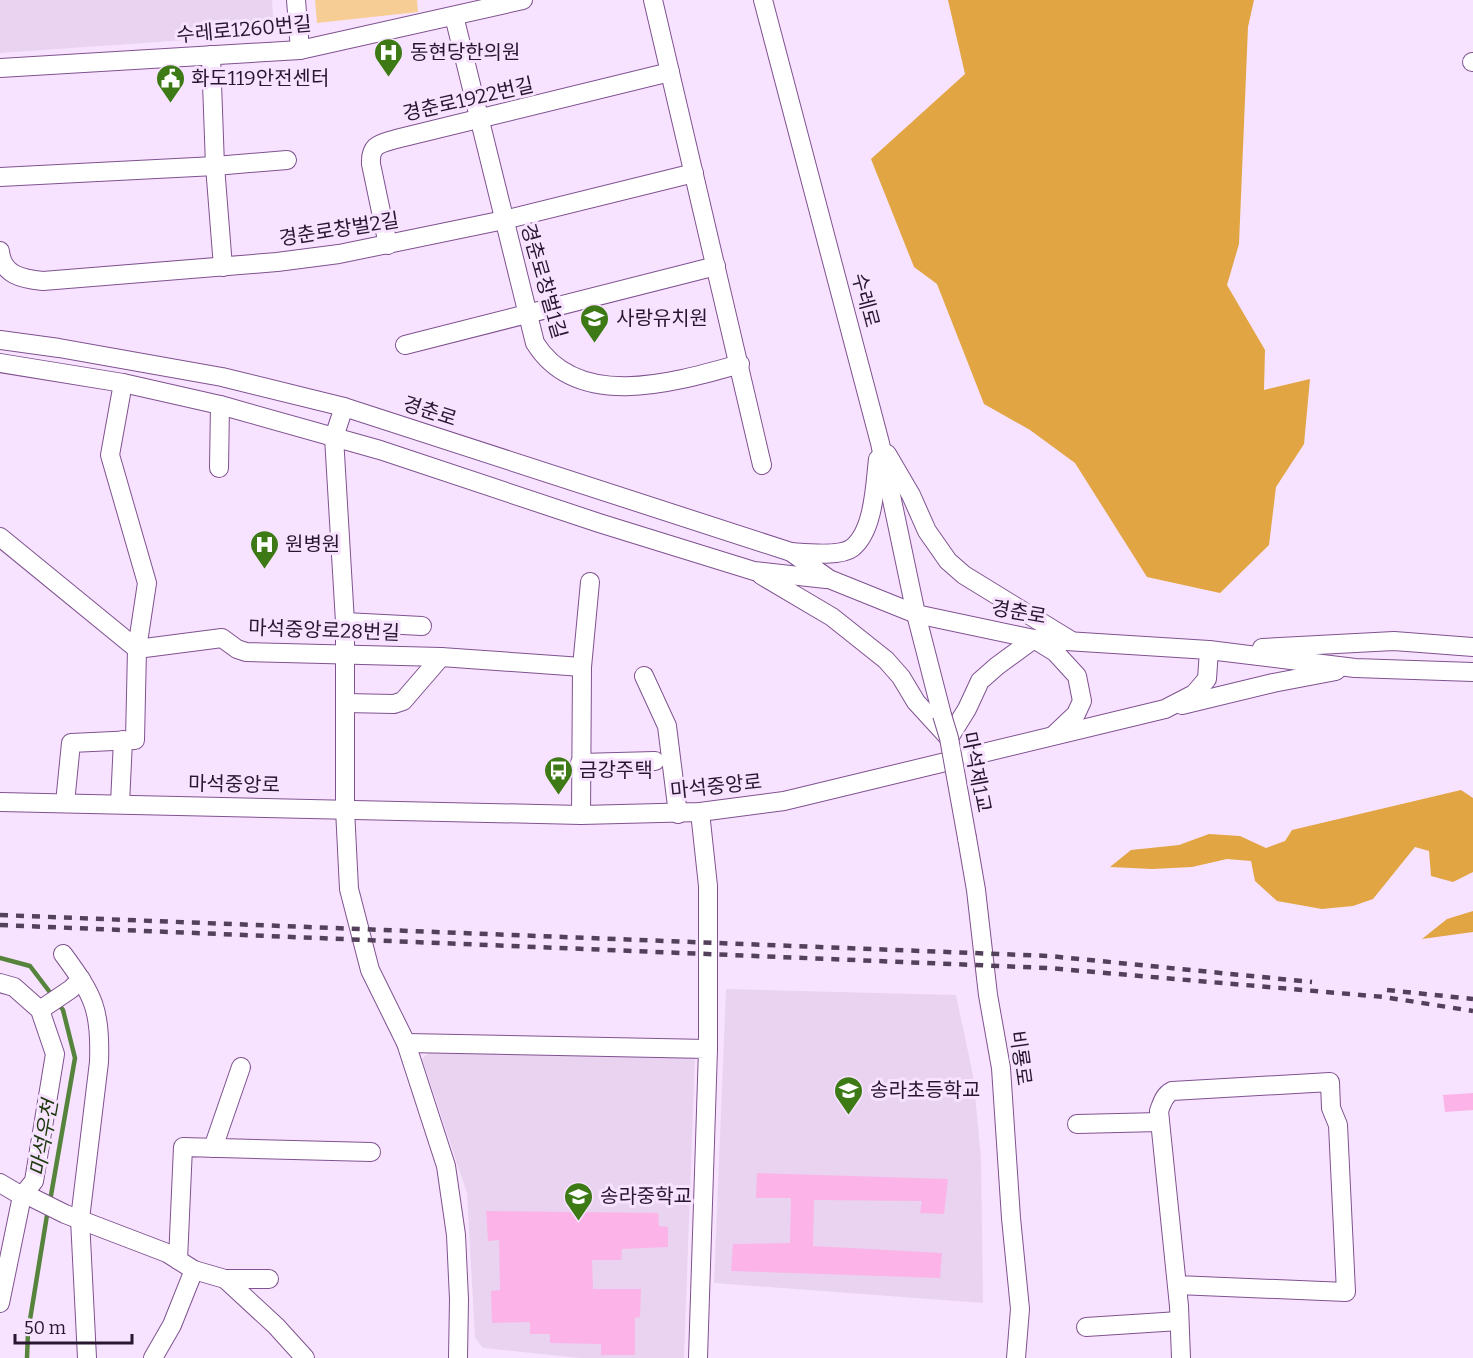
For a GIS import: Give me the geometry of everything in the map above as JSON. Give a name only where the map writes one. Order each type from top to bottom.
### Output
[{"type":"street","points":[[296,0],[300,50]]},
{"type":"street","name":"수레로1260번길","points":[[0,68],[300,50],[523,0]]},
{"type":"street","points":[[653,0],[762,465]]},
{"type":"street","name":"수레로","points":[[763,0],[880,442],[915,614]]},
{"type":"street","name":"경춘로창벌1길","points":[[454,16],[527,314],[535,343],[544,357],[561,372],[582,382],[599,386],[647,384],[691,378],[740,364]]},
{"type":"street","points":[[211,55],[215,166],[223,267]]},
{"type":"street","name":"경춘로1922번길","points":[[388,245],[371,164],[370,154],[376,146],[396,139],[670,72]]},
{"type":"street","points":[[0,177],[287,160]]},
{"type":"street","name":"경춘로창벌2길","points":[[0,251],[1,258],[13,275],[43,281],[223,267],[339,254],[504,220],[694,173]]},
{"type":"street","points":[[405,345],[716,266]]},
{"type":"street","name":"경춘로","points":[[0,340],[59,348],[222,377],[344,407],[791,552],[829,579],[915,614],[1034,639],[1209,650],[1355,668],[1473,672]]},
{"type":"street","name":"경춘로","points":[[0,363],[123,383],[219,405],[380,450],[599,523],[754,571],[829,579]]},
{"type":"street","points":[[65,803],[71,743],[135,740],[137,649],[147,583],[110,455],[123,383]]},
{"type":"street","points":[[219,405],[219,468]]},
{"type":"street","points":[[344,407],[334,437],[345,622],[345,809],[349,890],[370,970],[406,1043],[446,1166],[453,1205],[459,1299],[458,1358]]},
{"type":"street","points":[[791,552],[834,553],[851,549],[865,531],[872,507],[880,442]]},
{"type":"street","points":[[880,442],[911,495],[927,531],[948,561],[964,575],[1075,643]]},
{"type":"street","points":[[0,537],[137,649]]},
{"type":"street","points":[[754,571],[831,617],[863,640],[901,677],[916,702],[949,738],[968,709],[980,681],[1034,639],[1055,652],[1077,676],[1082,701],[1076,714],[1053,735]]},
{"type":"street","points":[[581,815],[582,667],[590,582]]},
{"type":"street","name":"마석제1교","points":[[915,614],[949,738],[967,838]]},
{"type":"street","points":[[345,622],[422,626]]},
{"type":"street","name":"마석중앙로28번길","points":[[137,649],[222,638],[237,649],[246,652],[441,657],[582,667]]},
{"type":"street","name":"경춘로","points":[[1209,650],[1394,641],[1473,646]]},
{"type":"street","name":"마석중앙로","points":[[0,802],[581,815],[700,812],[784,801],[1165,709],[1194,694],[1207,679],[1209,650]]},
{"type":"street","points":[[345,703],[394,704],[403,701],[441,657]]},
{"type":"street","points":[[1165,709],[1273,683],[1355,668]]},
{"type":"street","points":[[644,676],[667,726],[678,814]]},
{"type":"street","points":[[120,804],[123,740]]},
{"type":"street","points":[[580,763],[655,761]]},
{"type":"street","points":[[698,1358],[708,1049],[708,886],[700,812]]},
{"type":"street","name":"비룡로","points":[[967,838],[976,890],[988,995],[1001,1068],[1011,1218],[1020,1309],[1016,1358]]},
{"type":"street","points":[[63,954],[76,984],[90,993],[98,1015],[100,1037],[99,1062],[72,1217],[87,1358]]},
{"type":"street","points":[[0,983],[14,987],[44,1008],[56,1054],[34,1181],[26,1196],[0,1303]]},
{"type":"street","points":[[44,1008],[76,984]]},
{"type":"street","points":[[406,1043],[708,1049]]},
{"type":"street","points":[[213,1148],[241,1067]]},
{"type":"street","points":[[1177,1285],[1346,1292],[1338,1125],[1331,1108],[1330,1082],[1172,1091],[1168,1093],[1161,1105],[1159,1112],[1177,1285],[1181,1358]]},
{"type":"street","points":[[1077,1124],[1160,1122]]},
{"type":"street","points":[[178,1260],[183,1147],[371,1152]]},
{"type":"street","points":[[0,1183],[72,1217],[167,1253],[195,1270],[225,1279],[269,1279]]},
{"type":"street","points":[[153,1358],[172,1325],[195,1270]]},
{"type":"street","points":[[225,1279],[276,1326],[305,1358]]},
{"type":"street","points":[[1086,1327],[1179,1320]]},
{"type":"shaded area","points":[[0,0],[272,0],[274,34],[0,53]]},
{"type":"shaded area","points":[[315,0],[417,0],[418,12],[317,23]]},
{"type":"shaded area","points":[[948,0],[1254,0],[1248,27],[1239,244],[1227,285],[1265,350],[1264,390],[1310,379],[1304,444],[1276,487],[1269,545],[1220,593],[1147,577],[1075,463],[1030,430],[984,404],[937,284],[914,267],[871,159],[965,74]]},
{"type":"shaded area","points":[[1461,790],[1473,798],[1473,872],[1453,882],[1431,876],[1429,851],[1415,847],[1373,899],[1353,906],[1322,909],[1277,901],[1255,881],[1251,861],[1227,859],[1192,867],[1152,869],[1110,867],[1131,850],[1179,845],[1209,834],[1240,836],[1266,848],[1285,841],[1292,830]]},
{"type":"shaded area","points":[[1473,911],[1473,932],[1422,939],[1447,919]]},
{"type":"shaded area","name":"송라초등학교","points":[[726,989],[956,995],[973,1075],[981,1157],[983,1303],[714,1283]]},
{"type":"shaded area","name":"송라중학교","points":[[432,1050],[695,1057],[684,1358],[579,1358],[483,1348],[475,1338],[467,1193],[422,1059]]},
{"type":"building","points":[[1473,1093],[1473,1110],[1445,1112],[1443,1095]]},
{"type":"building","points":[[757,1173],[948,1179],[944,1214],[920,1213],[922,1201],[814,1200],[813,1246],[942,1253],[940,1278],[731,1271],[733,1244],[790,1243],[791,1198],[756,1198]]},
{"type":"building","points":[[486,1211],[658,1213],[659,1226],[668,1227],[668,1247],[622,1249],[621,1260],[592,1260],[593,1289],[641,1289],[640,1317],[635,1318],[635,1355],[601,1355],[601,1344],[550,1343],[550,1334],[530,1334],[530,1322],[492,1323],[491,1291],[500,1290],[499,1240],[488,1241]]},
{"type":"waterway","name":"마석우천","points":[[0,958],[30,966],[52,995]]},
{"type":"waterway","name":"마석우천","points":[[50,1201],[75,1058],[63,1010],[57,1002]]},
{"type":"waterway","name":"마석우천","points":[[27,1358],[28,1332],[48,1209]]},
{"type":"railway","points":[[0,915],[1049,956],[1312,982]]},
{"type":"railway","points":[[0,925],[1048,968],[1384,997],[1473,1011]]},
{"type":"railway","points":[[1387,990],[1473,999]]},
{"type":"place","name":"동현당한의원","points":[[389,78]]},
{"type":"place","name":"화도119안전센터","points":[[170,104]]},
{"type":"place","name":"사랑유치원","points":[[595,344]]},
{"type":"place","name":"원병원","points":[[264,570]]},
{"type":"place","name":"금강주택","points":[[558,796]]},
{"type":"place","name":"송라초등학교","points":[[849,1116]]},
{"type":"place","name":"송라중학교","points":[[579,1222]]}]
